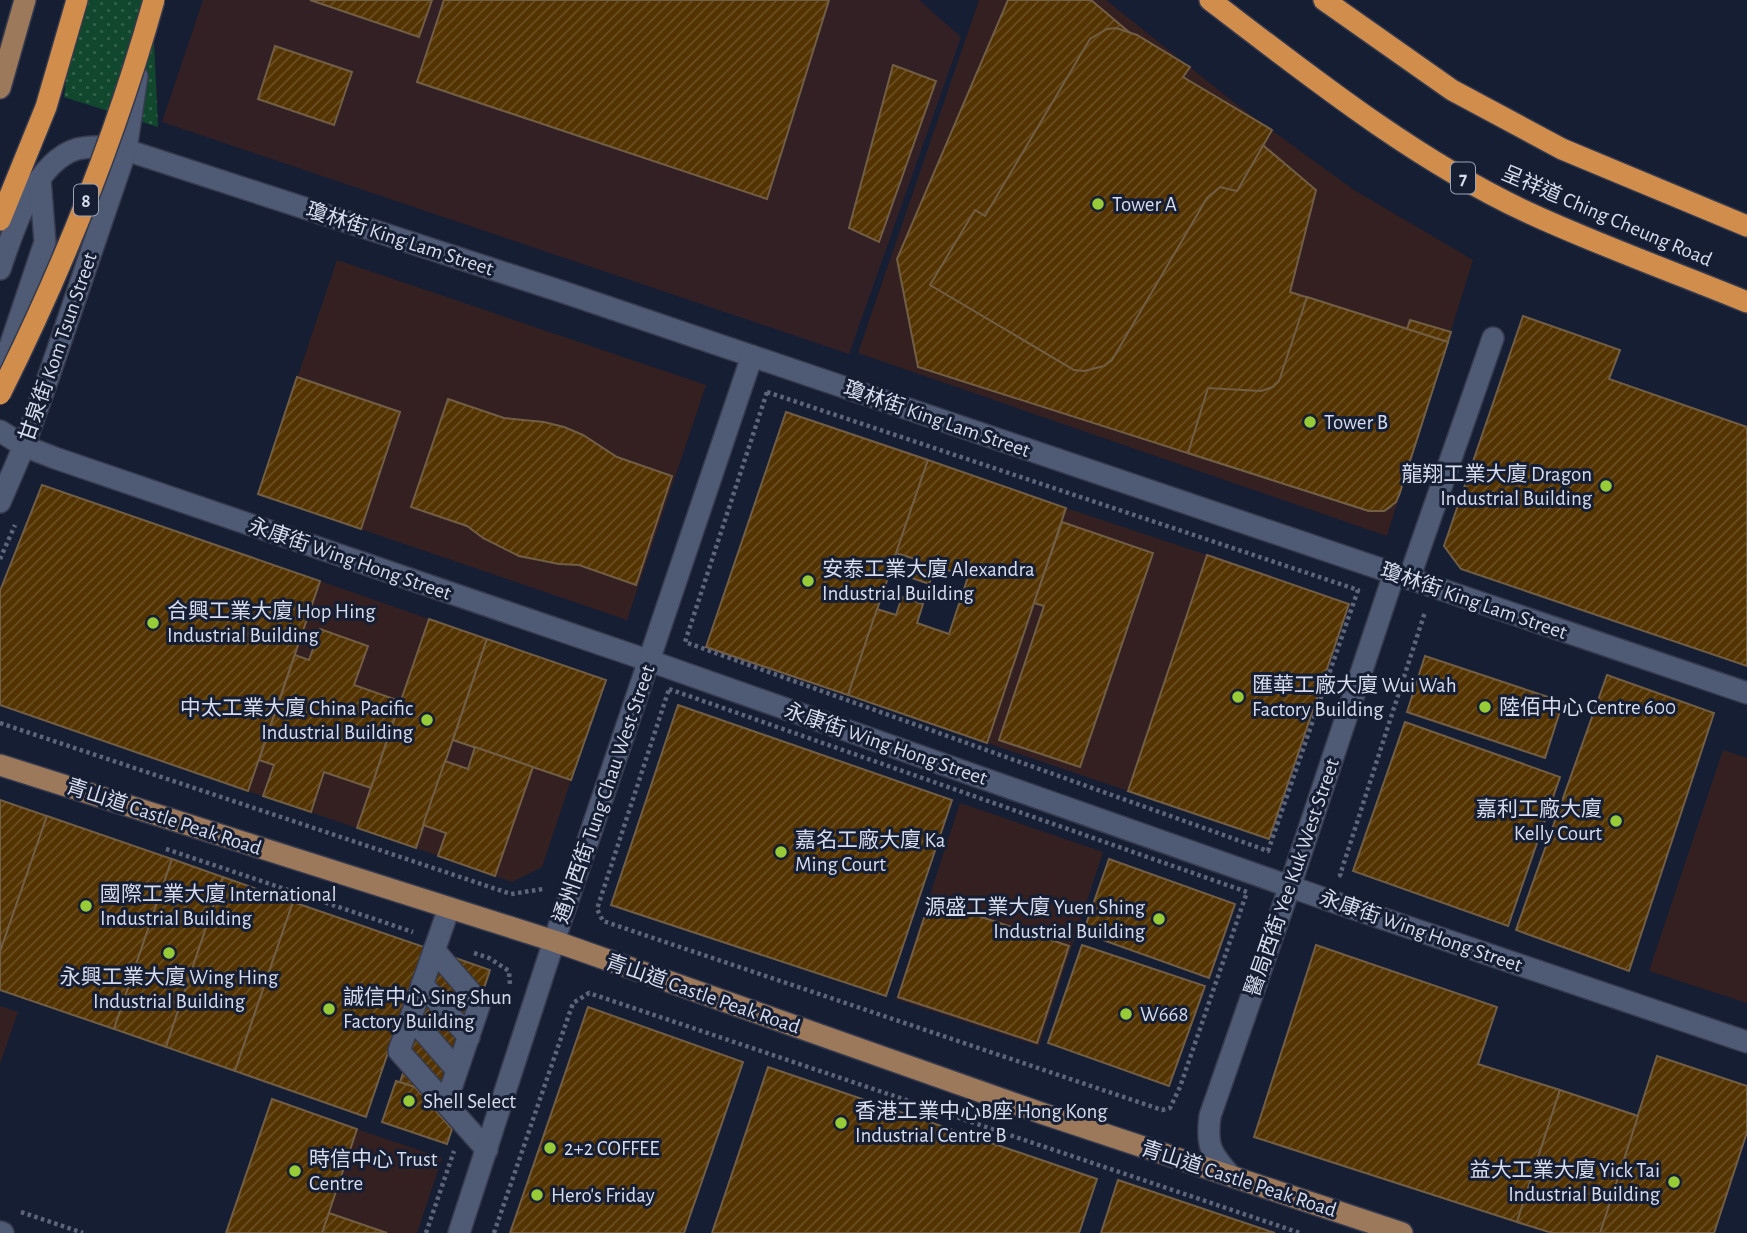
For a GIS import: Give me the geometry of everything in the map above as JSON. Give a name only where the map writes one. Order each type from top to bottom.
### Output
[{"type":"highway","points":[[0,220],[46,107],[77,0]]},
{"type":"highway","name":"8","points":[[0,394],[29,335],[111,136],[141,47],[152,0]]},
{"type":"highway","name":"呈祥道 Ching Cheung Road","points":[[1210,0],[1291,62],[1421,153],[1468,181],[1526,211],[1747,302]]},
{"type":"highway","name":"呈祥道 Ching Cheung Road","points":[[1324,0],[1452,90],[1562,149],[1747,226]]},
{"type":"main road","points":[[0,88],[25,0]]},
{"type":"main road","name":"青山道 Castle Peak Road","points":[[0,765],[554,941],[841,1044],[1402,1233]]},
{"type":"street","name":"甘泉街 Kom Tsun Street","points":[[0,502],[24,446],[125,150],[152,0]]},
{"type":"street","name":"瓊林街 King Lam Street","points":[[40,177],[54,161],[76,149],[101,146],[125,150],[566,293],[1747,693]]},
{"type":"street","points":[[0,269],[13,231],[40,177]]},
{"type":"street","points":[[0,376],[45,242],[40,177]]},
{"type":"street","name":"醫局西街 Yee Kuk West Street","points":[[1231,1176],[1214,1157],[1207,1139],[1210,1116],[1401,576],[1493,338]]},
{"type":"street","name":"通州西街 Tung Chau West Street","points":[[459,1233],[554,941],[752,356]]},
{"type":"street","name":"永康街 Wing Hong Street","points":[[0,431],[24,446],[1747,1042]]},
{"type":"street","points":[[449,908],[399,1051],[487,1150]]},
{"type":"street","points":[[436,945],[480,1003],[446,1103]]},
{"type":"street","points":[[422,984],[469,1037]]},
{"type":"street","points":[[411,1017],[457,1070]]},
{"type":"path","points":[[767,392],[1358,590],[1268,850],[685,642],[767,392]]},
{"type":"path","points":[[1353,880],[1340,875],[1424,612],[1434,615]]},
{"type":"path","points":[[669,689],[1247,892],[1174,1103],[1170,1108],[1162,1110],[613,926],[603,921],[597,909],[669,689]]},
{"type":"path","points":[[0,723],[511,894],[544,889],[548,877]]},
{"type":"path","points":[[159,847],[436,945],[489,958],[509,971],[511,991]]},
{"type":"path","points":[[494,1233],[573,1003],[589,993],[1300,1233]]},
{"type":"path","points":[[426,1233],[463,1123]]},
{"type":"path","points":[[12,1209],[83,1233]]},
{"type":"shaded area","points":[[203,0],[919,0],[961,37],[849,354],[162,122]]},
{"type":"shaded area","points":[[979,0],[1106,0],[1241,108],[1354,190],[1473,260],[1387,536],[858,353]]},
{"type":"shaded area","points":[[337,260],[706,385],[627,620],[258,494]]},
{"type":"shaded area","points":[[1066,508],[1207,555],[1128,791],[987,743]]},
{"type":"shaded area","points":[[320,581],[429,619],[357,828],[248,791]]},
{"type":"shaded area","points":[[453,740],[571,780],[542,867],[512,882],[416,848]]},
{"type":"shaded area","points":[[1723,750],[1747,758],[1747,1003],[1649,971]]},
{"type":"shaded area","points":[[960,803],[1103,852],[1039,1046],[896,999]]},
{"type":"shaded area","points":[[0,1006],[18,1012],[0,1064]]},
{"type":"shaded area","points":[[357,1129],[442,1158],[417,1233],[322,1233]]},
{"type":"green space","points":[[76,0],[152,0],[158,127],[64,97]]},
{"type":"building","points":[[310,0],[432,0],[419,37]]},
{"type":"building","points":[[444,0],[829,0],[767,199],[417,82]]},
{"type":"building","points":[[1008,0],[1091,0],[1316,190],[1290,292],[1407,329],[1410,320],[1451,332],[1399,495],[1390,507],[1384,511],[1369,511],[918,367],[897,259]]},
{"type":"building","name":"Tower A","points":[[1116,28],[1137,35],[1190,67],[1183,77],[1272,130],[1237,191],[1220,187],[1207,198],[1112,360],[1104,366],[1084,371],[1074,370],[930,285],[975,210],[985,216],[1090,39],[1107,29]]},
{"type":"building","points":[[275,46],[352,72],[334,125],[258,99]]},
{"type":"building","points":[[893,65],[936,81],[879,242],[849,228]]},
{"type":"building","name":"Tower B","points":[[1307,297],[1448,342],[1399,495],[1396,502],[1384,511],[1369,511],[1188,453],[1208,388],[1261,391],[1273,387],[1279,381]]},
{"type":"building","name":"龍翔工業大廈 Dragon Industrial Building","points":[[1523,316],[1620,350],[1609,379],[1747,427],[1747,666],[1461,569],[1444,546]]},
{"type":"building","points":[[297,377],[400,412],[361,529],[258,494]]},
{"type":"building","points":[[448,399],[504,418],[564,427],[583,435],[617,457],[672,476],[636,585],[579,565],[519,556],[483,538],[467,526],[411,507]]},
{"type":"building","name":"安泰工業大廈 Alexandra Industrial Building","points":[[786,412],[928,460],[848,695],[706,647]]},
{"type":"building","points":[[928,460],[1066,508],[987,743],[848,695],[877,609],[896,615],[902,597],[923,604],[917,623],[949,634],[968,577],[936,566],[929,584],[909,577],[915,559],[896,553]]},
{"type":"building","name":"合興工業大廈 Hop Hing Industrial Building","points":[[42,485],[320,581],[248,791],[0,705],[0,591]]},
{"type":"building","points":[[1062,522],[1153,553],[1080,767],[999,740],[1044,606],[1034,603]]},
{"type":"building","name":"匯華工廠大廈 Wui Wah Factory Building","points":[[1207,555],[1349,604],[1269,839],[1128,791]]},
{"type":"building","name":"中太工業大廈 China Pacific Industrial Building","points":[[429,619],[487,639],[416,848],[357,828]]},
{"type":"building","points":[[320,629],[368,646],[354,685],[400,701],[371,788],[324,772],[311,812],[263,796],[274,765],[259,760],[295,655],[309,660]]},
{"type":"building","points":[[487,639],[606,680],[571,780],[453,740]]},
{"type":"building","name":"陸佰中心 Centre 600","points":[[1425,656],[1563,702],[1545,758],[1407,712]]},
{"type":"building","name":"嘉利工廠大廈 Kelly Court","points":[[1607,675],[1714,713],[1629,971],[1516,930]]},
{"type":"building","name":"嘉名工廠大廈 Ka Ming Court","points":[[678,705],[952,800],[886,996],[611,905]]},
{"type":"building","points":[[1405,722],[1560,777],[1508,926],[1353,871]]},
{"type":"building","points":[[475,747],[533,767],[495,876],[438,856],[446,833],[423,825],[445,761],[468,769]]},
{"type":"building","points":[[0,800],[47,816],[0,952]]},
{"type":"building","name":"國際工業大廈 International Industrial Building","points":[[47,816],[172,859],[114,1029],[0,990],[0,952]]},
{"type":"building","name":"永興工業大廈 Wing Hing Industrial Building","points":[[172,859],[223,877],[166,1047],[114,1029]]},
{"type":"building","name":"源盛工業大廈 Yuen Shing Industrial Building","points":[[1109,859],[1235,904],[1209,978],[1083,933]]},
{"type":"building","points":[[223,877],[293,902],[235,1071],[166,1047]]},
{"type":"building","points":[[930,900],[1069,946],[1037,1043],[898,997]]},
{"type":"building","name":"誠信中心 Sing Shun Factory Building","points":[[293,902],[424,947],[366,1117],[235,1071]]},
{"type":"building","name":"W668","points":[[1082,945],[1205,986],[1169,1086],[1048,1043]]},
{"type":"building","points":[[1316,945],[1497,1007],[1478,1064],[1560,1090],[1517,1222],[1254,1137]]},
{"type":"building","points":[[444,954],[490,970],[441,1116],[415,1087],[400,1082]]},
{"type":"building","points":[[588,1007],[743,1062],[684,1233],[510,1233]]},
{"type":"building","name":"益大工業大廈 Yick Tai Industrial Building","points":[[1657,1056],[1747,1086],[1747,1132],[1714,1233],[1600,1233]]},
{"type":"building","name":"香港工業中心B座 Hong Kong Industrial Centre B","points":[[768,1067],[1097,1179],[1079,1233],[712,1233]]},
{"type":"building","name":"Shell Select","points":[[396,1081],[415,1087],[452,1129],[447,1144],[382,1122]]},
{"type":"building","points":[[1560,1090],[1638,1116],[1600,1233],[1552,1233],[1517,1222]]},
{"type":"building","name":"時信中心 Trust Centre","points":[[272,1099],[357,1129],[322,1233],[226,1233]]},
{"type":"building","points":[[1118,1180],[1275,1233],[1101,1233]]},
{"type":"building","points":[[329,1213],[387,1233],[322,1233]]},
{"type":"place","name":"Tower A","points":[[1098,204]]},
{"type":"place","name":"Tower B","points":[[1310,422]]},
{"type":"place","name":"龍翔工業大廈 Dragon Industrial Building","points":[[1606,486]]},
{"type":"place","name":"安泰工業大廈 Alexandra Industrial Building","points":[[808,581]]},
{"type":"place","name":"合興工業大廈 Hop Hing Industrial Building","points":[[153,623]]},
{"type":"place","name":"匯華工廠大廈 Wui Wah Factory Building","points":[[1238,697]]},
{"type":"place","name":"陸佰中心 Centre 600","points":[[1485,707]]},
{"type":"place","name":"中太工業大廈 China Pacific Industrial Building","points":[[427,720]]},
{"type":"place","name":"嘉利工廠大廈 Kelly Court","points":[[1616,821]]},
{"type":"place","name":"嘉名工廠大廈 Ka Ming Court","points":[[781,852]]},
{"type":"place","name":"國際工業大廈 International Industrial Building","points":[[86,906]]},
{"type":"place","name":"源盛工業大廈 Yuen Shing Industrial Building","points":[[1159,919]]},
{"type":"place","name":"永興工業大廈 Wing Hing Industrial Building","points":[[169,953]]},
{"type":"place","name":"誠信中心 Sing Shun Factory Building","points":[[329,1009]]},
{"type":"place","name":"W668","points":[[1126,1014]]},
{"type":"place","name":"Shell Select","points":[[409,1101]]},
{"type":"place","name":"香港工業中心B座 Hong Kong Industrial Centre B","points":[[841,1123]]},
{"type":"place","name":"2+2 COFFEE","points":[[550,1148]]},
{"type":"place","name":"時信中心 Trust Centre","points":[[295,1171]]},
{"type":"place","name":"益大工業大廈 Yick Tai Industrial Building","points":[[1674,1182]]},
{"type":"place","name":"Hero's Friday","points":[[537,1195]]}]
